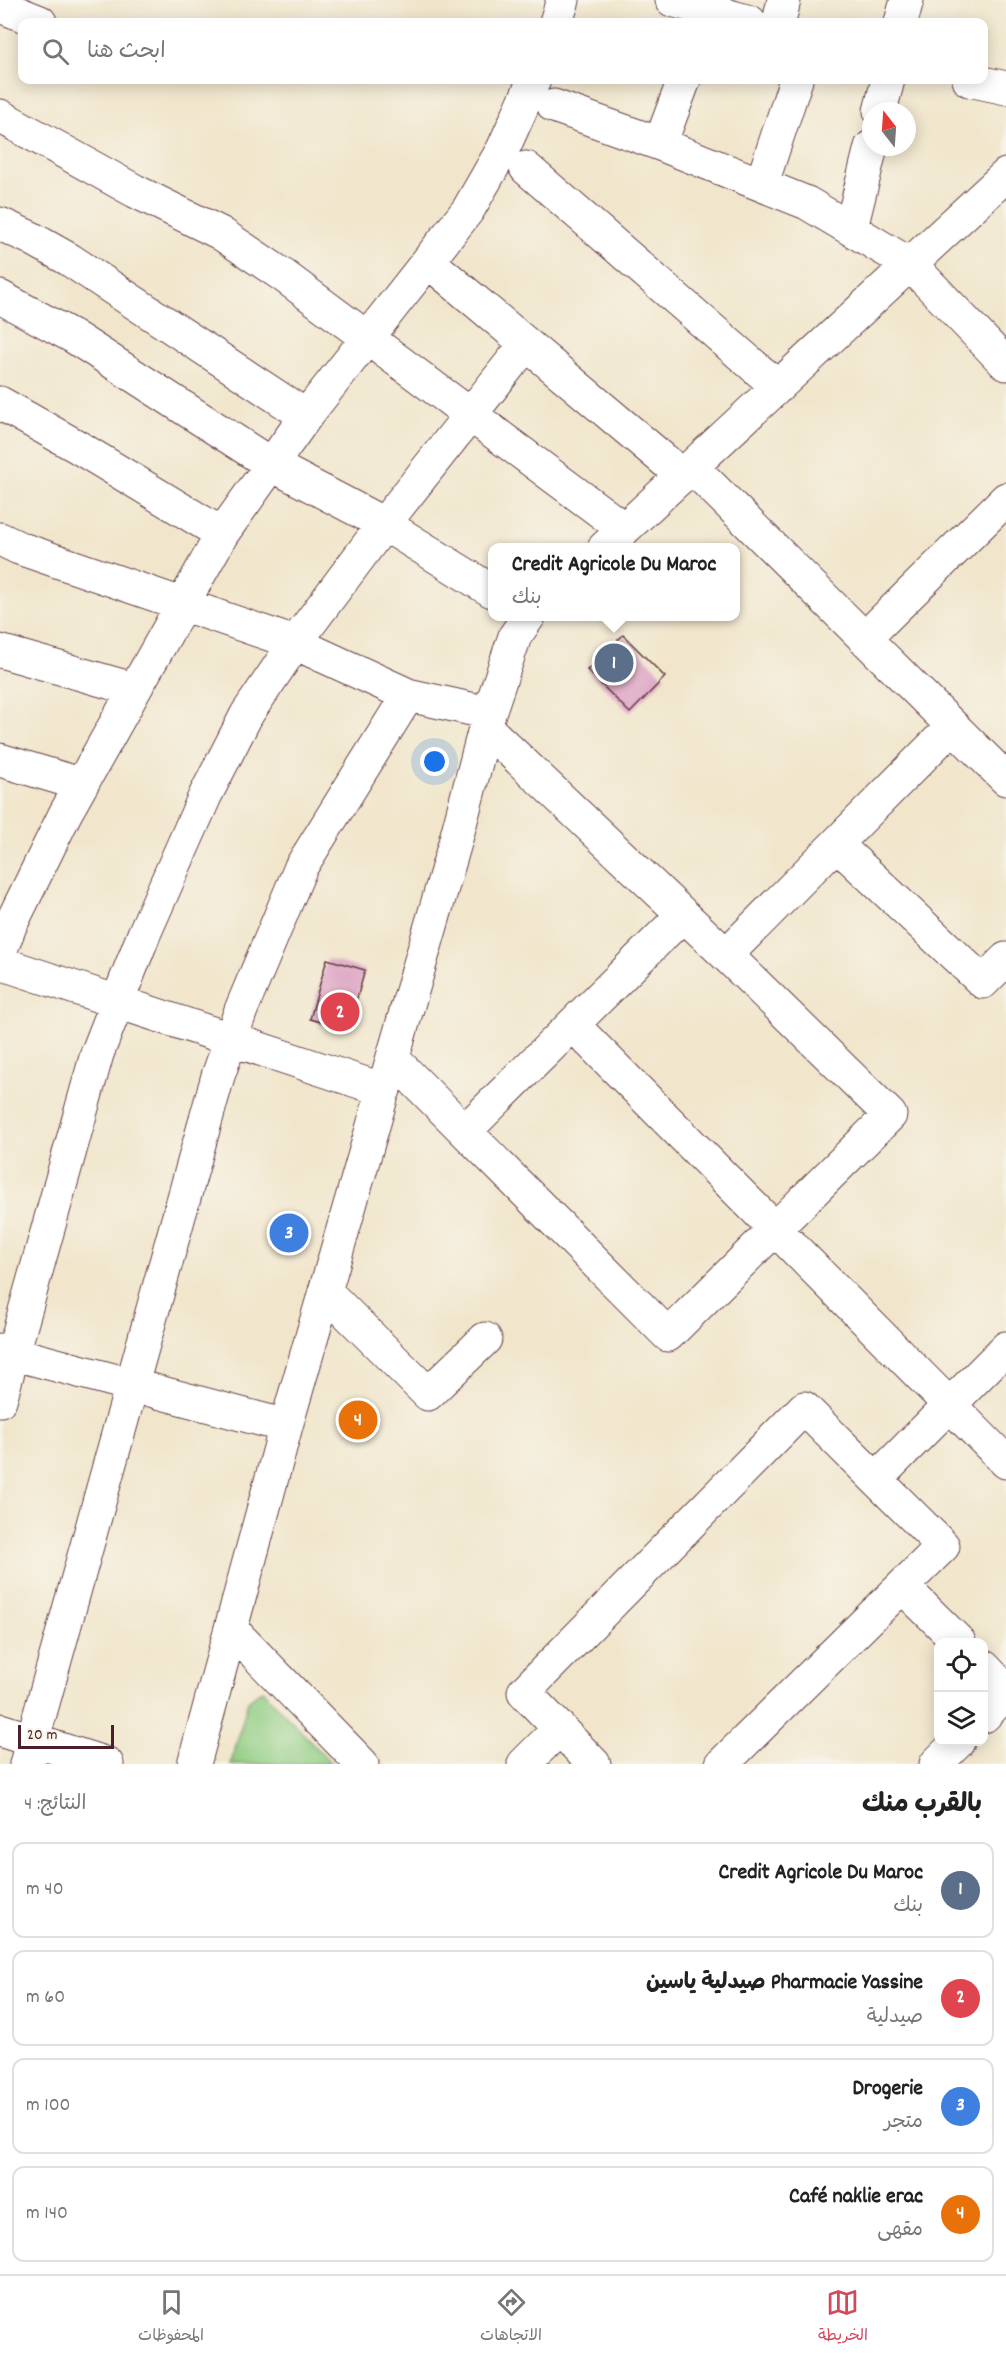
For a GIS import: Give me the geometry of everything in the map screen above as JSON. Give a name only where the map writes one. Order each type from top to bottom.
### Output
[{"type":"street","points":[[557,18],[563,0]]},
{"type":"street","points":[[672,0],[707,16]]},
{"type":"street","points":[[780,18],[784,0]]},
{"type":"street","points":[[903,18],[907,0]]},
{"type":"street","points":[[0,6],[30,18]]},
{"type":"street","points":[[0,952],[30,883],[80,784],[222,534],[306,416],[468,210],[503,149],[532,84]]},
{"type":"street","points":[[660,144],[682,84]]},
{"type":"street","points":[[762,183],[795,84]]},
{"type":"street","points":[[882,102],[887,84]]},
{"type":"street","points":[[988,84],[1006,88]]},
{"type":"street","points":[[554,106],[762,183],[807,203],[911,265],[1006,364]]},
{"type":"street","points":[[0,116],[125,185],[220,233],[284,276],[469,416],[614,538],[1006,175]]},
{"type":"street","points":[[850,228],[869,156]]},
{"type":"street","points":[[526,168],[778,387]]},
{"type":"street","points":[[0,224],[32,238],[70,260],[306,416]]},
{"type":"street","points":[[429,262],[526,344],[687,472],[864,639],[1006,779]]},
{"type":"street","points":[[0,297],[74,337],[272,465],[384,524],[488,589]]},
{"type":"street","points":[[0,1400],[7,1352],[98,1054],[116,1001],[205,796],[247,714],[295,643],[384,524],[526,344]]},
{"type":"street","points":[[0,403],[222,534]]},
{"type":"street","points":[[864,639],[1006,499]]},
{"type":"street","points":[[0,539],[19,548],[295,643],[408,695],[487,720],[683,915],[890,1115],[668,1335],[393,1059]]},
{"type":"street","points":[[194,1764],[286,1426],[393,1059],[487,720],[515,636],[526,621]]},
{"type":"street","points":[[0,651],[133,689]]},
{"type":"street","points":[[29,1752],[218,1076],[231,1039],[272,934],[302,867],[408,695]]},
{"type":"street","points":[[726,955],[952,727]]},
{"type":"street","points":[[0,760],[80,784]]},
{"type":"street","points":[[836,844],[983,982],[1006,959]]},
{"type":"street","points":[[465,1131],[683,915]]},
{"type":"street","points":[[0,963],[384,1090]]},
{"type":"street","points":[[573,1025],[776,1227],[1006,1462]]},
{"type":"street","points":[[325,1291],[428,1394],[485,1339]]},
{"type":"street","points":[[876,1479],[1006,1347]]},
{"type":"street","points":[[7,1352],[286,1426]]},
{"type":"street","points":[[594,1764],[524,1692],[804,1408],[943,1546],[722,1764]]},
{"type":"street","points":[[903,1587],[955,1638]]},
{"type":"street","points":[[231,1629],[362,1764]]},
{"type":"street","points":[[988,1671],[1006,1691],[988,1711]]},
{"type":"street","points":[[524,1764],[560,1728]]},
{"type":"street","points":[[0,1730],[29,1752],[107,1764]]},
{"type":"street","points":[[936,1764],[954,1746]]},
{"type":"green space","points":[[262,1690],[332,1764],[231,1764],[248,1701]]},
{"type":"building","points":[[623,635],[665,677],[630,713],[587,670]]},
{"type":"building","points":[[327,959],[365,970],[348,1030],[310,1019]]},
{"type":"place","name":"Credit Agricole Du Maroc","points":[[614,663]]},
{"type":"place","name":"Pharmacie Yassine صيدلية ياسين","points":[[340,1012]]},
{"type":"place","name":"Drogerie","points":[[289,1233]]},
{"type":"place","name":"Café naklie erac","points":[[358,1420]]}]
